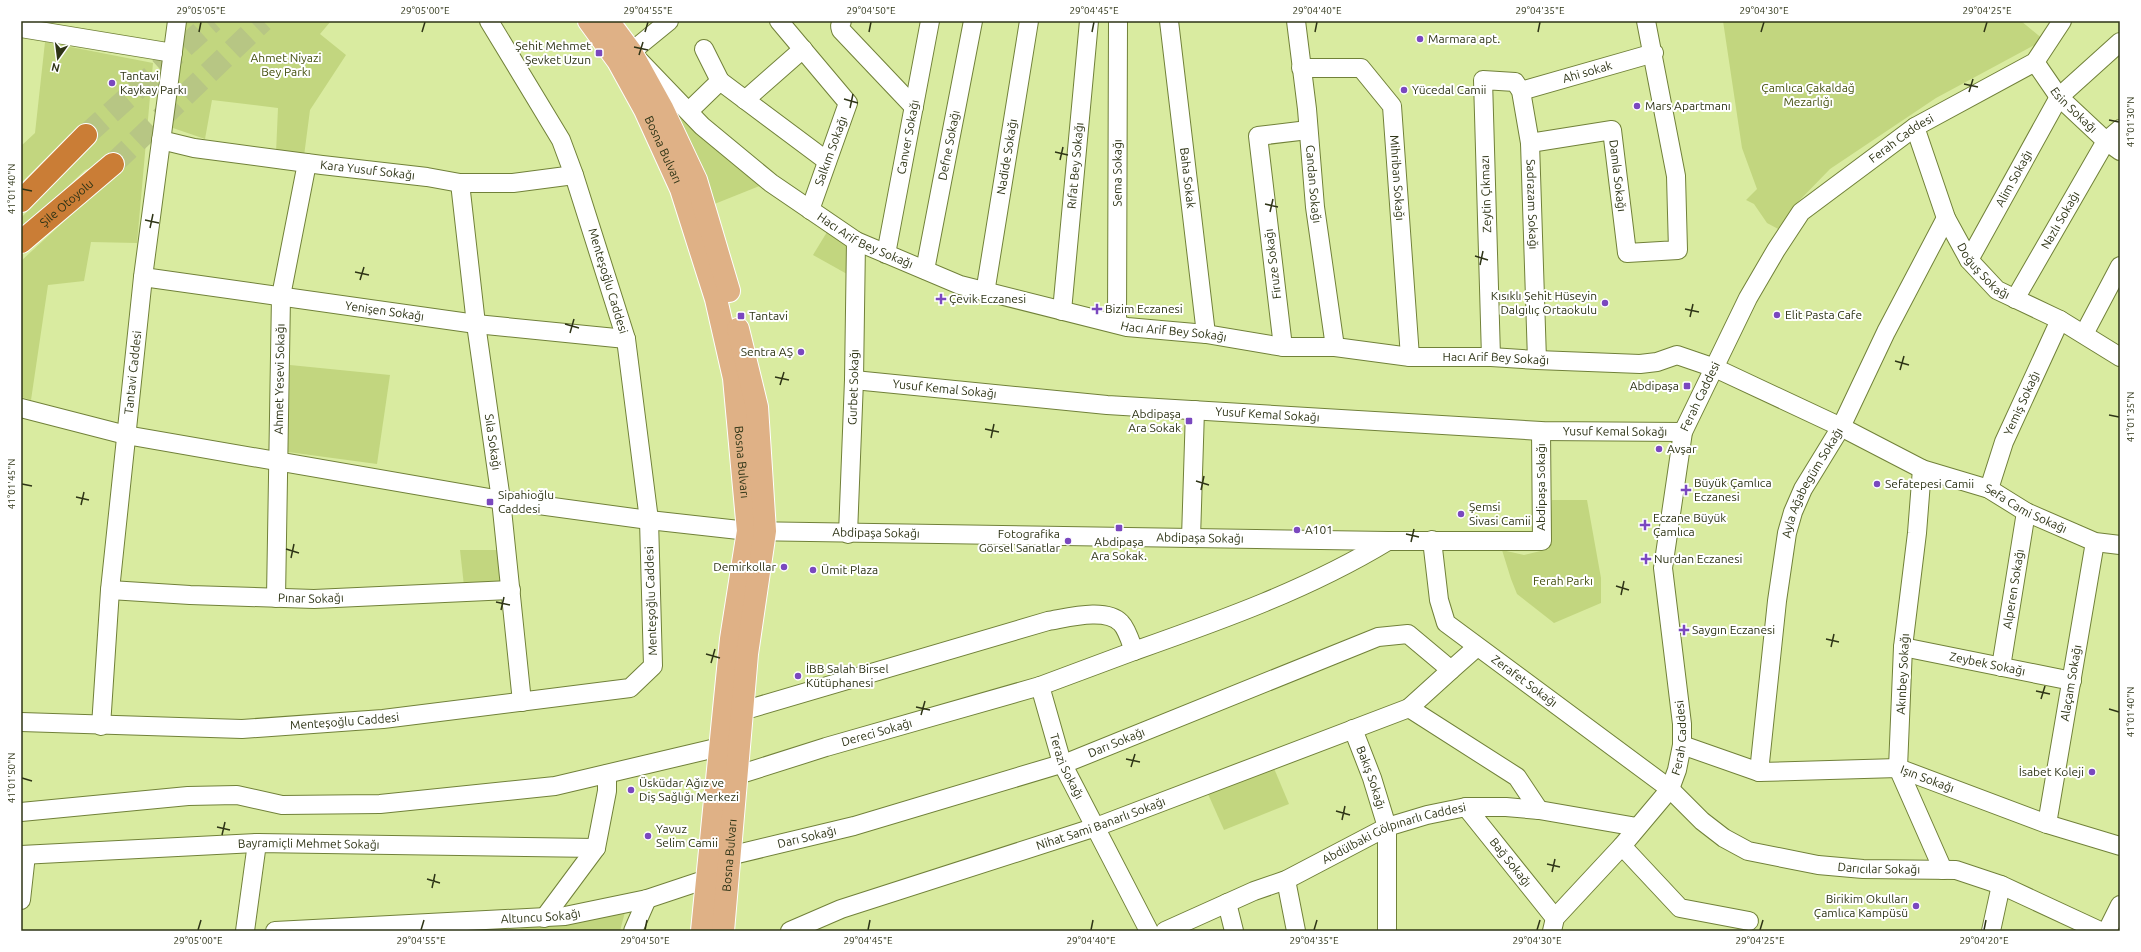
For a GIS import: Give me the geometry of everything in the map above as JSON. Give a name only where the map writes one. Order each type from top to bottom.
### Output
[{"type":"highway","points":[[21,201],[86,135]]},
{"type":"highway","name":"Şile Otoyolu","points":[[21,242],[113,164]]},
{"type":"main road","name":"Bosna Bulvarı","points":[[589,21],[618,61],[648,117],[681,189],[716,299],[734,378],[757,531],[737,595],[702,931]]},
{"type":"main road","name":"Bosna Bulvarı","points":[[608,21],[631,52],[662,108],[696,180],[730,294],[757,406],[757,531],[738,775],[729,856],[723,931]]},
{"type":"street","name":"Tantavi Caddesi","points":[[101,726],[110,590],[143,277],[177,21]]},
{"type":"street","name":"Menteşoğlu Caddesi","points":[[21,722],[101,726],[242,729],[383,719],[630,688],[653,666],[649,520],[626,339],[574,175],[561,140],[495,28],[489,21]]},
{"type":"street","points":[[631,52],[669,21]]},
{"type":"street","name":"Salkım Sokağı","points":[[779,21],[848,103],[810,210]]},
{"type":"street","points":[[842,21],[840,26],[841,30],[914,107]]},
{"type":"street","name":"Canver Sokağı","points":[[886,254],[930,21]]},
{"type":"street","name":"Defne Sokağı","points":[[925,270],[973,21]]},
{"type":"street","name":"Nadide Sokağı","points":[[986,293],[1029,21]]},
{"type":"street","name":"Rıfat Bey Sokağı","points":[[1062,311],[1089,21]]},
{"type":"street","name":"Sema Sokağı","points":[[1117,324],[1118,21]]},
{"type":"street","name":"Baha Sokak","points":[[1170,21],[1206,334]]},
{"type":"street","name":"Candan Sokağı","points":[[1296,21],[1315,207],[1335,347]]},
{"type":"street","points":[[1646,21],[1654,53]]},
{"type":"street","name":"Ferah Caddesi","points":[[1554,924],[1670,789],[1677,770],[1682,745],[1682,724],[1663,568],[1682,432],[1715,368],[1748,298],[1776,250],[1801,212],[1915,127],[2035,62],[2062,21]]},
{"type":"street","points":[[21,28],[173,53]]},
{"type":"street","name":"Alim Sokağı","points":[[1969,260],[2059,97],[2120,42]]},
{"type":"street","points":[[704,49],[720,81],[827,161]]},
{"type":"street","points":[[745,100],[803,49]]},
{"type":"street","name":"Hacı Arif Bey Sokağı","points":[[631,52],[702,126],[760,174],[810,210],[856,241],[960,285],[986,293],[1117,324],[1206,334],[1283,347],[1335,347],[1410,357],[1491,357],[1640,364],[1657,362],[1677,355]]},
{"type":"street","name":"Ahi sokak","points":[[1521,91],[1654,53]]},
{"type":"street","name":"Damla Sokağı","points":[[1530,143],[1612,130],[1627,253],[1678,250],[1676,176],[1654,53]]},
{"type":"street","name":"Esin Sokağı","points":[[2035,62],[2059,97],[2113,146]]},
{"type":"street","name":"Mihriban Sokağı","points":[[1301,68],[1361,68],[1392,106],[1410,357]]},
{"type":"street","name":"Zeytin Çıkmazı","points":[[1491,357],[1483,80],[1515,82],[1521,91]]},
{"type":"street","points":[[689,111],[720,81]]},
{"type":"street","name":"Sadrazam Sokağı","points":[[1521,91],[1530,143],[1537,360]]},
{"type":"street","name":"Doğuş Sokağı","points":[[1915,127],[1946,218],[1969,260],[1997,290],[2015,300],[2060,320],[2120,357]]},
{"type":"street","name":"Nazlı Sokağı","points":[[2015,300],[2113,146],[2120,128]]},
{"type":"street","name":"Firuze Sokağı","points":[[1283,347],[1258,136],[1308,130]]},
{"type":"street","name":"Kara Yusuf Sokağı","points":[[162,140],[194,148],[427,177],[460,183],[513,183],[574,175]]},
{"type":"street","name":"Ahmet Yesevi Sokağı","points":[[276,598],[281,296],[307,163]]},
{"type":"street","name":"Sıla Sokağı","points":[[460,183],[476,324],[501,500],[522,702]]},
{"type":"street","name":"Ayla Ağabegüm Sokağı","points":[[1759,772],[1777,601],[1787,533],[1793,512],[1803,489],[1841,427],[1886,332],[1946,218]]},
{"type":"street","name":"Gurbet Sokağı","points":[[848,534],[854,380],[856,241]]},
{"type":"street","points":[[2084,334],[2120,266]]},
{"type":"street","name":"Yenişen Sokağı","points":[[143,277],[476,324],[626,339]]},
{"type":"street","name":"Yemiş Sokağı","points":[[1990,489],[2004,442],[2060,320]]},
{"type":"street","name":"Sefa Cami Sokağı","points":[[1677,355],[1715,368],[1841,427],[1922,469],[1990,489],[2026,512],[2095,542],[2120,545]]},
{"type":"street","name":"Yusuf Kemal Sokağı","points":[[854,380],[1107,405],[1541,431],[1682,432]]},
{"type":"street","name":"Abdipaşa Sokağı","points":[[21,408],[126,435],[278,460],[501,500],[649,520],[757,531],[848,534],[1388,541],[1542,541],[1541,431]]},
{"type":"street","points":[[1191,538],[1195,410]]},
{"type":"street","name":"Akınbey Sokağı","points":[[1922,469],[1902,647],[1898,768],[1943,870]]},
{"type":"street","name":"Alperen Sokağı","points":[[2001,667],[2026,512]]},
{"type":"street","name":"Zerafet Sokağı","points":[[1432,540],[1439,600],[1446,623],[1670,789]]},
{"type":"street","points":[[1040,686],[1243,613],[1348,566],[1388,541]]},
{"type":"street","name":"Alaçam Sokağı","points":[[2047,824],[2095,542]]},
{"type":"street","name":"Pınar Sokağı","points":[[110,590],[314,599],[511,590]]},
{"type":"street","points":[[742,711],[1041,623],[1086,614],[1106,615],[1121,622],[1134,651]]},
{"type":"street","name":"Darı Sokağı","points":[[729,856],[854,826],[1062,763],[1378,637],[1408,634],[1451,670]]},
{"type":"street","points":[[1451,670],[1477,646]]},
{"type":"street","name":"Zeybek Sokağı","points":[[1902,647],[2072,681]]},
{"type":"street","name":"Nihat Sami Banarlı Sokağı","points":[[790,931],[840,910],[1096,827],[1409,708],[1451,670]]},
{"type":"street","name":"Terazi Sokağı","points":[[1040,686],[1062,763],[1149,931]]},
{"type":"street","name":"Dereci Sokağı","points":[[738,775],[826,747],[1040,686]]},
{"type":"street","points":[[1409,708],[1518,777],[1540,810]]},
{"type":"street","name":"Bakış Sokağı","points":[[1353,729],[1372,778],[1387,827],[1387,931]]},
{"type":"street","name":"Işın Sokağı","points":[[1682,745],[1759,772],[1898,768],[2047,824],[2120,846]]},
{"type":"street","points":[[21,812],[188,796],[237,795],[282,805],[380,804],[555,786],[720,747]]},
{"type":"street","points":[[544,918],[596,848],[607,791],[607,774]]},
{"type":"street","name":"Darıcılar Sokağı","points":[[1670,789],[1702,821],[1724,838],[1748,851],[1818,865],[1862,869],[1956,870],[2001,885],[2100,931]]},
{"type":"street","name":"Abdülbaki Gölpınarlı Caddesi","points":[[1165,931],[1226,903],[1286,880],[1387,827],[1426,815],[1466,807],[1506,807],[1540,810],[1637,826]]},
{"type":"street","name":"Bağ Sokağı","points":[[1466,807],[1554,924]]},
{"type":"street","points":[[245,931],[257,844]]},
{"type":"street","name":"Bayramiçli Mehmet Sokağı","points":[[23,855],[257,844],[596,848]]},
{"type":"street","points":[[1622,846],[1680,908],[1749,921]]},
{"type":"street","points":[[21,900],[23,855]]},
{"type":"street","name":"Altuncu Sokağı","points":[[275,931],[566,916],[646,899],[707,880]]},
{"type":"street","points":[[1286,880],[1296,931]]},
{"type":"street","points":[[1991,931],[2001,885]]},
{"type":"street","points":[[634,931],[646,899]]},
{"type":"street","points":[[1226,903],[1234,931]]},
{"type":"street","points":[[2107,931],[2120,905]]},
{"type":"green space","name":"Ahmet Niyazi Bey Parkı","points":[[181,21],[331,21],[320,34],[346,55],[310,110],[304,156],[276,153],[278,108],[212,100],[205,139],[173,128],[169,112]]},
{"type":"green space","name":"Çamlıca Çakaldağ Mezarlığı","points":[[1723,21],[2021,21],[2044,40],[1936,98],[1830,169],[1794,206],[1780,230],[1767,223],[1754,204],[1746,200],[1757,189],[1742,148]]},
{"type":"green space","points":[[45,42],[153,63],[137,243],[91,242],[84,281],[48,285],[31,400],[21,397],[21,261],[106,183],[106,162],[85,170],[21,231],[21,218],[88,147],[81,132],[70,134],[21,183],[21,146],[35,133]]},
{"type":"green space","points":[[665,96],[762,185],[712,205]]},
{"type":"green space","points":[[827,232],[847,242],[847,274],[813,255]]},
{"type":"green space","points":[[290,365],[390,375],[377,464],[288,452]]},
{"type":"green space","name":"Ferah Parkı","points":[[1552,500],[1587,500],[1601,578],[1601,603],[1554,623],[1517,594],[1502,550],[1524,555],[1549,549]]},
{"type":"green space","points":[[460,550],[497,550],[502,586],[464,586]]},
{"type":"green space","points":[[1273,766],[1289,804],[1224,830],[1208,794]]},
{"type":"green space","points":[[625,912],[620,931],[516,931],[522,928]]},
{"type":"tunnel","points":[[86,135],[213,21]]},
{"type":"tunnel","points":[[113,164],[263,21]]},
{"type":"place","name":"Marmara apt.","points":[[1420,39]]},
{"type":"place","name":"Şehit Mehmet Şevket Uzun","points":[[599,53]]},
{"type":"place","name":"Tantavi Kaykay Parkı","points":[[112,83]]},
{"type":"place","name":"Yücedal Camii","points":[[1404,90]]},
{"type":"place","name":"Mars Apartmanı","points":[[1637,106]]},
{"type":"place","name":"Çevik Eczanesi","points":[[941,299]]},
{"type":"place","name":"Kısıklı Şehit Hüseyin Dalgılıç Ortaokulu","points":[[1605,303]]},
{"type":"place","name":"Bizim Eczanesi","points":[[1097,309]]},
{"type":"place","name":"Elit Pasta Cafe","points":[[1777,315]]},
{"type":"place","name":"Tantavi","points":[[741,316]]},
{"type":"place","name":"Sentra AŞ","points":[[801,352]]},
{"type":"place","name":"Abdipaşa","points":[[1687,386]]},
{"type":"place","name":"Abdipaşa Ara Sokak","points":[[1189,421]]},
{"type":"place","name":"Avşar","points":[[1659,449]]},
{"type":"place","name":"Sefatepesi Camii","points":[[1877,484]]},
{"type":"place","name":"Büyük Çamlıca Eczanesi","points":[[1686,490]]},
{"type":"place","name":"Sipahioğlu Caddesi","points":[[490,502]]},
{"type":"place","name":"Şemsi Sivasi Camii","points":[[1461,514]]},
{"type":"place","name":"Eczane Büyük Çamlıca","points":[[1645,525]]},
{"type":"place","name":"Abdipaşa Ara Sokak.","points":[[1119,528]]},
{"type":"place","name":"A101","points":[[1297,530]]},
{"type":"place","name":"Fotografika Görsel Sanatlar","points":[[1068,541]]},
{"type":"place","name":"Nurdan Eczanesi","points":[[1646,559]]},
{"type":"place","name":"Demirkollar","points":[[784,567]]},
{"type":"place","name":"Ümit Plaza","points":[[813,570]]},
{"type":"place","name":"Saygın Eczanesi","points":[[1684,630]]},
{"type":"place","name":"İBB Salah Birsel Kütüphanesi","points":[[798,676]]},
{"type":"place","name":"İsabet Koleji","points":[[2092,772]]},
{"type":"place","name":"Üsküdar Ağız ve Diş Sağlığı Merkezi","points":[[631,790]]},
{"type":"place","name":"Yavuz Selim Camii","points":[[648,836]]},
{"type":"place","name":"Birikim Okulları Çamlıca Kampüsü","points":[[1916,906]]}]
